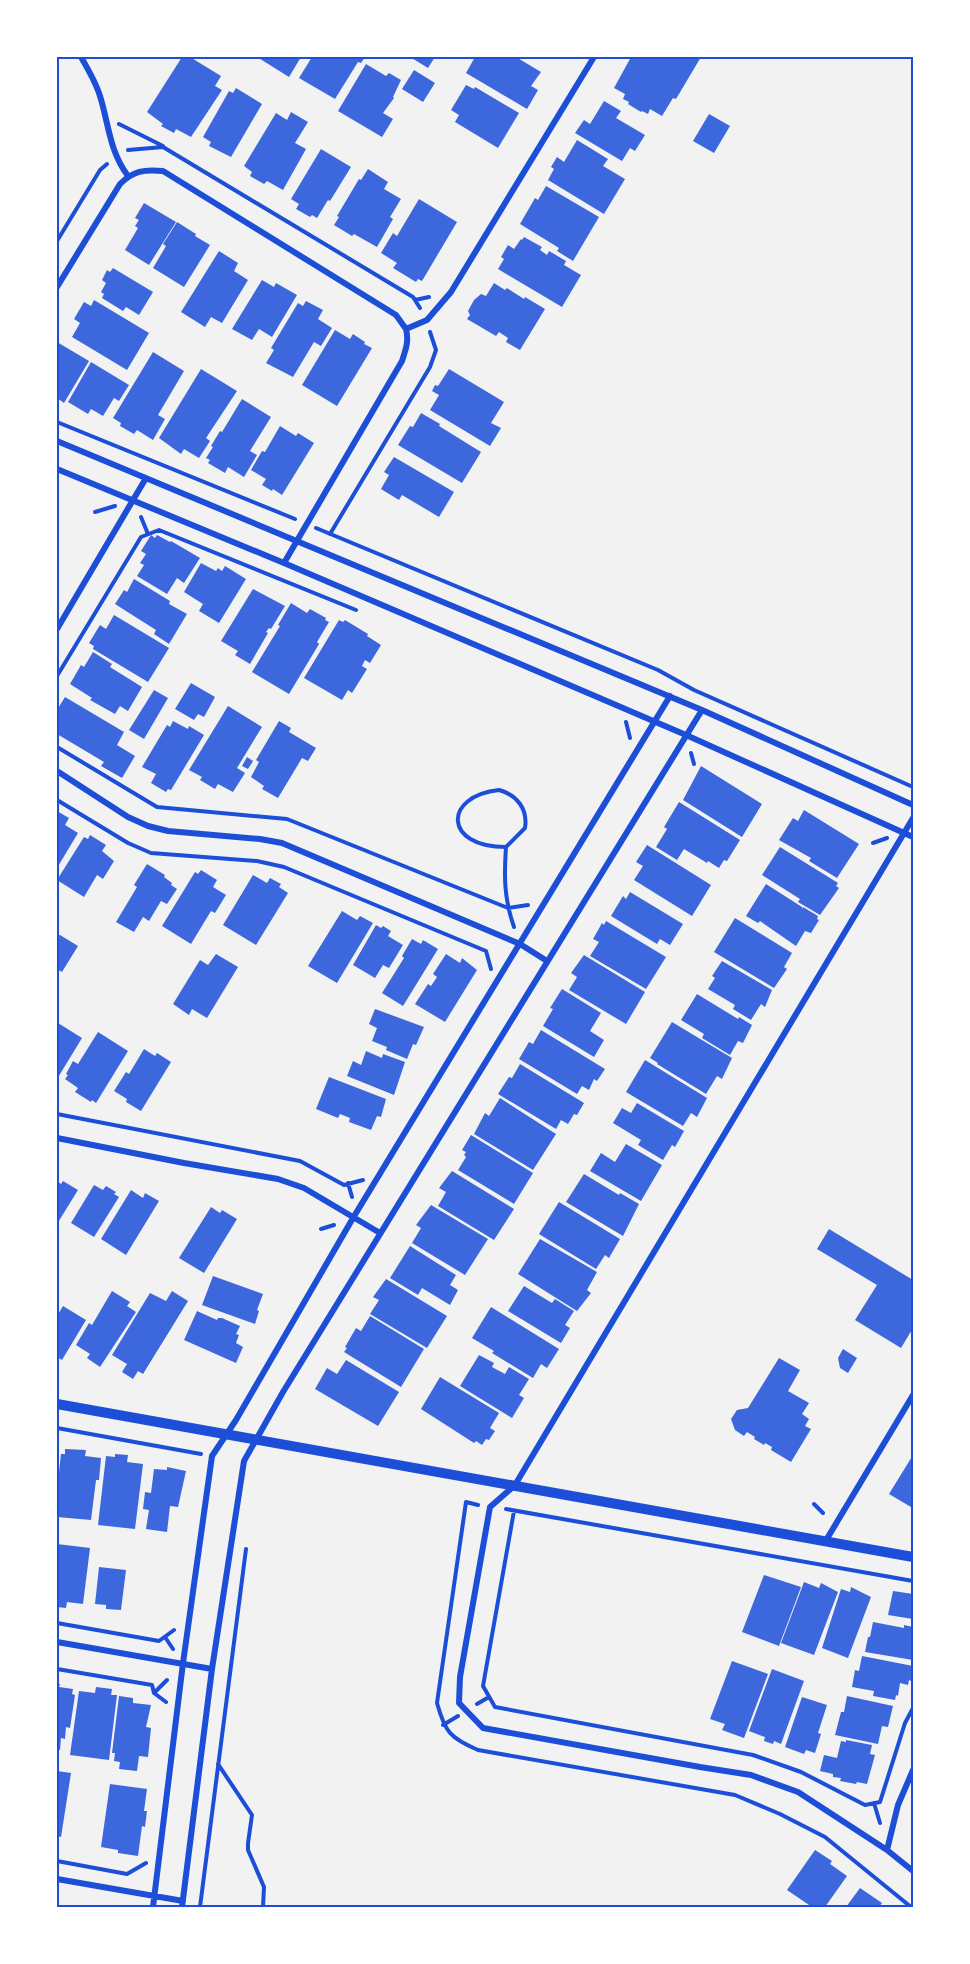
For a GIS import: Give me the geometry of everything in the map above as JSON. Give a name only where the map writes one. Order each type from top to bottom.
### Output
[{"type":"street","points":[[81,57],[99,94],[115,156],[128,176]]},
{"type":"street","points":[[406,329],[427,320],[452,292],[594,57]]},
{"type":"street","points":[[57,287],[120,184],[128,176],[138,171],[163,171],[396,315],[406,329],[408,338],[402,361],[284,563]]},
{"type":"street","points":[[57,441],[670,696],[913,805]]},
{"type":"street","points":[[57,469],[284,563],[686,735],[913,837]]},
{"type":"street","points":[[57,629],[146,478]]},
{"type":"street","points":[[153,1907],[183,1663],[212,1456],[353,1218],[670,696]]},
{"type":"street","points":[[57,1879],[154,1896],[183,1904],[212,1669],[244,1461],[380,1233],[702,710]]},
{"type":"street","points":[[57,771],[128,817],[148,826],[168,831],[282,843],[520,944],[547,962]]},
{"type":"street","points":[[913,818],[515,1485],[490,1507],[460,1677],[459,1703],[483,1728],[751,1775],[798,1792],[887,1850],[913,1871]]},
{"type":"street","points":[[57,1138],[278,1179],[304,1188],[380,1233]]},
{"type":"street","points":[[824,1542],[913,1395]]},
{"type":"street","points":[[57,1404],[913,1557]]},
{"type":"street","points":[[57,1642],[212,1669]]},
{"type":"street","points":[[887,1850],[898,1805],[913,1770]]},
{"type":"path","points":[[105,117],[164,147]]},
{"type":"path","points":[[330,534],[430,367],[436,350],[427,320]]},
{"type":"path","points":[[57,422],[658,670],[694,690],[913,787]]},
{"type":"path","points":[[57,676],[141,537],[159,530],[359,611]]},
{"type":"path","points":[[625,720],[630,739]]},
{"type":"path","points":[[57,747],[157,807],[287,819],[508,909],[530,904]]},
{"type":"path","points":[[506,847],[480,844],[465,836],[460,830],[458,821],[458,816],[464,806],[482,794],[499,789],[517,799],[525,814],[525,828],[506,847],[504,881],[508,909],[514,927]]},
{"type":"path","points":[[57,800],[128,843],[151,853],[257,861],[284,867],[423,924],[486,951],[492,969],[486,979]]},
{"type":"path","points":[[57,1114],[300,1161],[344,1185],[363,1179]]},
{"type":"path","points":[[57,1428],[212,1456]]},
{"type":"path","points":[[198,1465],[199,1454]]},
{"type":"path","points":[[465,1502],[913,1581]]},
{"type":"path","points":[[814,1504],[823,1513]]},
{"type":"path","points":[[514,1511],[483,1686],[495,1707],[753,1755],[801,1773],[865,1805],[880,1802],[905,1723],[913,1708]]},
{"type":"path","points":[[200,1907],[247,1539]]},
{"type":"path","points":[[57,1623],[159,1641],[176,1629]]},
{"type":"path","points":[[57,1669],[152,1685],[154,1693],[168,1704]]},
{"type":"path","points":[[218,1764],[252,1815],[248,1850],[264,1887],[263,1907]]},
{"type":"path","points":[[57,1861],[127,1874],[146,1863]]},
{"type":"building","points":[[182,57],[190,57],[221,76],[215,86],[222,90],[191,137],[176,129],[174,133],[161,126],[163,124],[147,112]]},
{"type":"building","points":[[257,57],[301,57],[289,77]]},
{"type":"building","points":[[312,57],[365,57],[361,63],[358,62],[335,99],[299,78]]},
{"type":"building","points":[[410,57],[435,57],[428,68]]},
{"type":"building","points":[[475,57],[516,57],[541,72],[531,86],[538,90],[527,109],[466,73]]},
{"type":"building","points":[[631,57],[701,57],[676,99],[673,98],[662,116],[650,109],[648,114],[641,112],[623,99],[625,94],[614,88]]},
{"type":"building","points":[[366,64],[386,76],[389,73],[401,80],[394,98],[383,113],[393,119],[382,137],[338,111]]},
{"type":"building","points":[[414,70],[435,83],[423,102],[402,89]]},
{"type":"building","points":[[466,85],[474,89],[475,87],[519,113],[498,148],[455,122],[459,115],[451,110]]},
{"type":"building","points":[[236,88],[262,104],[231,157],[209,146],[211,142],[203,137],[229,91],[233,93]]},
{"type":"building","points":[[604,101],[621,111],[616,118],[645,135],[635,151],[630,148],[622,161],[575,133],[584,120],[590,124]]},
{"type":"building","points":[[291,112],[308,122],[295,143],[306,149],[283,190],[267,181],[264,184],[250,176],[252,172],[244,166],[276,113],[287,120]]},
{"type":"building","points":[[709,114],[730,126],[714,153],[693,141]]},
{"type":"building","points":[[577,140],[608,159],[603,166],[625,179],[604,214],[548,180],[554,169],[551,167],[557,157],[564,162]]},
{"type":"building","points":[[321,149],[351,167],[317,218],[312,215],[310,217],[296,209],[299,204],[291,199]]},
{"type":"building","points":[[368,169],[388,182],[384,189],[401,199],[377,247],[334,225],[359,179],[361,180]]},
{"type":"building","points":[[546,186],[599,217],[573,261],[557,251],[559,248],[520,224],[535,198],[538,200]]},
{"type":"building","points":[[419,199],[457,222],[422,281],[418,279],[416,282],[393,268],[397,263],[381,253],[393,233],[397,236]]},
{"type":"building","points":[[144,203],[176,222],[149,265],[125,250],[138,228],[135,226],[139,220],[135,218]]},
{"type":"building","points":[[177,222],[210,245],[184,287],[153,268],[166,246],[163,244]]},
{"type":"building","points":[[524,237],[542,247],[540,250],[547,255],[549,251],[566,261],[564,265],[581,275],[562,307],[498,269],[504,259],[501,257],[508,245],[514,249]]},
{"type":"building","points":[[219,251],[238,263],[234,271],[248,280],[222,323],[211,317],[205,327],[181,312]]},
{"type":"building","points":[[113,268],[153,292],[139,315],[126,307],[123,311],[102,298],[104,294],[101,292],[106,283],[102,280],[107,270],[110,272]]},
{"type":"building","points":[[262,280],[274,287],[276,283],[297,295],[272,337],[259,329],[252,340],[232,329]]},
{"type":"building","points":[[494,283],[545,309],[520,350],[506,342],[508,338],[499,332],[496,336],[467,319],[470,315],[468,311],[474,300],[481,294],[486,296]]},
{"type":"building","points":[[94,300],[149,333],[127,370],[72,337],[80,323],[74,319],[84,302],[91,306]]},
{"type":"building","points":[[306,301],[323,310],[318,319],[332,328],[321,346],[314,342],[293,377],[266,363],[274,350],[271,348],[298,303],[303,306]]},
{"type":"building","points":[[335,330],[350,339],[353,334],[372,348],[337,406],[302,385]]},
{"type":"building","points":[[57,342],[89,361],[64,403],[57,398]]},
{"type":"building","points":[[153,352],[184,371],[158,415],[165,419],[153,440],[137,430],[134,434],[120,426],[121,423],[113,418]]},
{"type":"building","points":[[91,362],[129,385],[119,401],[114,398],[103,416],[91,409],[88,414],[68,402]]},
{"type":"building","points":[[201,369],[237,391],[206,438],[210,441],[199,458],[184,449],[181,454],[159,438]]},
{"type":"building","points":[[449,369],[504,402],[491,423],[501,428],[490,446],[430,410],[439,395],[432,391]]},
{"type":"building","points":[[242,399],[271,417],[250,451],[257,455],[244,477],[228,467],[225,473],[208,463],[210,460],[206,458],[220,431],[222,432]]},
{"type":"building","points":[[421,413],[481,452],[462,483],[398,445]]},
{"type":"building","points":[[280,426],[314,443],[282,495],[262,485],[266,479],[251,470]]},
{"type":"building","points":[[394,457],[454,492],[439,517],[402,495],[399,500],[381,489],[389,475],[384,472]]},
{"type":"building","points":[[151,535],[171,541],[200,558],[184,583],[177,578],[167,594],[137,576],[144,565],[140,563],[146,554],[141,551]]},
{"type":"building","points":[[201,563],[216,571],[218,568],[222,571],[225,566],[246,579],[219,623],[199,611],[203,604],[184,592]]},
{"type":"building","points":[[134,579],[187,614],[169,644],[154,634],[156,630],[115,604],[124,590],[127,592]]},
{"type":"building","points":[[253,589],[285,606],[271,629],[269,628],[266,632],[268,633],[250,664],[235,655],[238,651],[221,641]]},
{"type":"building","points":[[291,603],[307,613],[310,609],[329,622],[317,642],[319,644],[289,694],[252,672]]},
{"type":"building","points":[[114,615],[169,648],[148,682],[93,649],[94,646],[89,643],[100,625],[106,629]]},
{"type":"building","points":[[339,620],[343,622],[345,620],[381,645],[370,663],[365,660],[362,666],[367,669],[352,693],[348,690],[342,700],[304,678]]},
{"type":"building","points":[[93,652],[112,664],[110,667],[142,687],[128,711],[120,706],[115,714],[90,700],[92,698],[70,684],[81,665],[84,667]]},
{"type":"building","points":[[191,683],[215,697],[204,717],[198,714],[194,720],[175,709]]},
{"type":"building","points":[[154,690],[168,698],[144,739],[129,730]]},
{"type":"building","points":[[65,697],[124,732],[117,745],[135,756],[122,778],[101,766],[104,762],[57,734],[57,710]]},
{"type":"building","points":[[228,706],[262,727],[237,768],[245,773],[233,792],[218,784],[215,789],[200,780],[202,777],[189,770]]},
{"type":"building","points":[[173,721],[188,729],[189,726],[204,735],[171,790],[168,789],[166,792],[151,783],[156,774],[142,767],[167,725],[170,727]]},
{"type":"building","points":[[279,721],[291,728],[289,732],[316,748],[308,761],[302,758],[278,798],[262,789],[264,786],[251,777],[259,762],[256,760]]},
{"type":"building","points":[[247,757],[253,761],[248,769],[242,766]]},
{"type":"building","points":[[701,766],[762,804],[742,837],[683,800]]},
{"type":"building","points":[[679,802],[740,840],[727,861],[724,860],[719,868],[684,849],[677,860],[656,847],[667,829],[664,827]]},
{"type":"building","points":[[804,810],[859,844],[837,878],[809,861],[811,858],[779,840],[793,818],[798,821]]},
{"type":"building","points":[[57,811],[69,818],[65,825],[78,833],[57,868]]},
{"type":"building","points":[[90,835],[106,845],[102,851],[114,861],[103,879],[97,875],[84,897],[57,880],[84,837],[88,839]]},
{"type":"building","points":[[647,845],[711,885],[692,916],[634,880],[643,866],[636,862]]},
{"type":"building","points":[[780,847],[838,883],[836,886],[839,888],[820,915],[798,902],[800,899],[762,875]]},
{"type":"building","points":[[147,864],[165,875],[164,877],[177,889],[167,904],[161,901],[149,921],[143,917],[134,932],[116,922],[137,887],[134,885]]},
{"type":"building","points":[[201,870],[217,880],[213,887],[226,895],[215,913],[211,911],[191,944],[162,926],[195,872],[198,874]]},
{"type":"building","points":[[253,875],[267,883],[270,878],[281,884],[279,887],[288,893],[256,945],[223,925]]},
{"type":"building","points":[[766,884],[802,909],[803,907],[818,916],[819,920],[811,933],[805,931],[796,946],[760,921],[758,923],[746,916]]},
{"type":"building","points":[[630,892],[683,924],[670,945],[660,939],[657,944],[611,916],[623,896],[626,899]]},
{"type":"building","points":[[342,911],[357,920],[360,916],[373,923],[337,983],[308,966]]},
{"type":"building","points":[[735,918],[792,953],[784,967],[787,969],[774,988],[714,952]]},
{"type":"building","points":[[606,921],[666,957],[646,989],[590,956],[599,942],[593,939],[602,923],[604,925]]},
{"type":"building","points":[[376,925],[391,931],[388,936],[403,945],[389,968],[383,965],[375,978],[353,965]]},
{"type":"building","points":[[60,935],[78,946],[62,972],[57,969],[57,936]]},
{"type":"building","points":[[412,939],[421,944],[423,940],[438,949],[403,1006],[382,993],[404,958],[402,956]]},
{"type":"building","points":[[216,954],[238,967],[207,1018],[192,1009],[189,1015],[173,1004],[200,960],[208,965]]},
{"type":"building","points":[[446,954],[460,963],[462,958],[477,970],[445,1022],[415,1004],[428,984],[431,986],[437,977],[433,974]]},
{"type":"building","points":[[584,955],[645,992],[626,1024],[569,990],[577,977],[571,973]]},
{"type":"building","points":[[722,961],[772,990],[765,1007],[761,1004],[751,1020],[733,1009],[735,1005],[708,989],[715,978],[712,976]]},
{"type":"building","points":[[562,989],[601,1013],[590,1031],[604,1040],[594,1057],[543,1026],[553,1009],[550,1008]]},
{"type":"building","points":[[697,994],[752,1025],[743,1043],[738,1041],[730,1055],[702,1038],[704,1034],[681,1020]]},
{"type":"building","points":[[375,1009],[424,1027],[407,1059],[372,1041],[377,1028],[369,1024]]},
{"type":"building","points":[[672,1022],[732,1058],[722,1079],[717,1076],[706,1094],[650,1058]]},
{"type":"building","points":[[58,1023],[82,1038],[57,1079],[57,1025]]},
{"type":"building","points":[[541,1030],[605,1069],[597,1081],[594,1079],[589,1090],[582,1086],[577,1094],[519,1059],[529,1042],[533,1044]]},
{"type":"building","points":[[98,1032],[128,1051],[96,1103],[75,1092],[78,1088],[65,1079],[73,1061],[78,1064]]},
{"type":"building","points":[[144,1049],[155,1056],[157,1053],[171,1062],[141,1111],[114,1091],[126,1072],[129,1074]]},
{"type":"building","points":[[366,1051],[382,1058],[383,1054],[405,1062],[394,1095],[347,1076],[353,1061],[361,1065]]},
{"type":"building","points":[[645,1060],[707,1098],[697,1117],[691,1113],[683,1126],[626,1092]]},
{"type":"building","points":[[520,1064],[584,1103],[568,1124],[561,1120],[556,1129],[498,1094],[509,1077],[512,1078]]},
{"type":"building","points":[[329,1077],[386,1099],[381,1117],[377,1116],[371,1130],[349,1122],[350,1118],[340,1114],[338,1118],[316,1109]]},
{"type":"building","points":[[500,1098],[556,1134],[533,1170],[474,1134],[485,1113],[489,1116]]},
{"type":"building","points":[[637,1103],[684,1131],[675,1147],[672,1145],[663,1160],[638,1145],[641,1140],[613,1123],[622,1108],[631,1113]]},
{"type":"building","points":[[471,1135],[533,1173],[514,1204],[458,1170],[466,1157],[464,1155],[466,1152],[462,1150]]},
{"type":"building","points":[[626,1144],[662,1165],[641,1201],[590,1171],[601,1153],[615,1162]]},
{"type":"building","points":[[452,1171],[514,1209],[494,1240],[438,1206],[446,1192],[439,1188]]},
{"type":"building","points":[[584,1174],[639,1204],[623,1236],[566,1202]]},
{"type":"building","points":[[57,1181],[61,1184],[63,1181],[78,1190],[57,1224]]},
{"type":"building","points":[[94,1185],[103,1190],[106,1186],[116,1192],[114,1194],[119,1197],[94,1237],[71,1223]]},
{"type":"building","points":[[131,1190],[143,1198],[145,1193],[159,1201],[126,1255],[101,1239]]},
{"type":"building","points":[[559,1202],[620,1239],[609,1258],[605,1255],[596,1269],[539,1234]]},
{"type":"building","points":[[431,1205],[488,1239],[465,1275],[412,1243],[421,1228],[416,1225]]},
{"type":"building","points":[[211,1207],[220,1213],[222,1210],[237,1219],[204,1273],[179,1258]]},
{"type":"building","points":[[829,1229],[913,1280],[913,1328],[901,1348],[855,1320],[877,1285],[817,1249]]},
{"type":"building","points":[[540,1239],[597,1272],[587,1290],[591,1293],[577,1311],[518,1274]]},
{"type":"building","points":[[410,1246],[456,1275],[450,1285],[458,1290],[450,1305],[422,1288],[418,1295],[390,1278]]},
{"type":"building","points":[[213,1276],[263,1294],[255,1324],[202,1305]]},
{"type":"building","points":[[386,1279],[447,1316],[427,1348],[370,1314],[379,1300],[373,1297]]},
{"type":"building","points":[[524,1286],[552,1303],[555,1299],[574,1311],[565,1325],[570,1328],[561,1343],[508,1311]]},
{"type":"building","points":[[112,1291],[130,1302],[127,1306],[136,1312],[100,1367],[87,1358],[90,1354],[76,1345],[89,1323],[92,1325]]},
{"type":"building","points":[[172,1291],[188,1301],[143,1374],[138,1371],[133,1379],[122,1372],[127,1364],[112,1355],[150,1293],[166,1301]]},
{"type":"building","points":[[63,1306],[86,1320],[62,1360],[57,1357],[57,1316]]},
{"type":"building","points":[[491,1307],[559,1349],[547,1368],[541,1364],[533,1378],[472,1338]]},
{"type":"building","points":[[197,1311],[217,1320],[222,1318],[240,1326],[236,1334],[239,1335],[236,1343],[243,1347],[236,1363],[184,1340]]},
{"type":"building","points":[[370,1316],[424,1349],[401,1387],[344,1352],[356,1328],[361,1331]]},
{"type":"building","points":[[843,1349],[857,1358],[848,1373],[840,1368],[838,1358]]},
{"type":"building","points":[[479,1355],[494,1363],[492,1367],[505,1374],[509,1367],[529,1379],[519,1395],[524,1398],[512,1418],[460,1386]]},
{"type":"building","points":[[779,1358],[800,1370],[788,1391],[809,1403],[802,1414],[809,1419],[805,1426],[811,1429],[791,1462],[771,1450],[772,1447],[754,1439],[755,1437],[747,1432],[744,1436],[735,1430],[731,1419],[737,1410],[748,1408]]},
{"type":"building","points":[[346,1360],[399,1392],[378,1426],[315,1389],[327,1368],[337,1374]]},
{"type":"building","points":[[440,1377],[499,1413],[490,1428],[495,1431],[482,1445],[476,1441],[474,1443],[421,1409]]},
{"type":"building","points":[[65,1449],[86,1450],[85,1456],[101,1458],[91,1520],[57,1517],[61,1454],[65,1454]]},
{"type":"building","points":[[115,1454],[128,1455],[127,1462],[143,1464],[135,1529],[98,1525],[106,1456],[115,1457]]},
{"type":"building","points":[[913,1455],[913,1504],[911,1507],[889,1494]]},
{"type":"building","points":[[167,1467],[186,1471],[178,1507],[170,1506],[167,1532],[146,1529],[149,1510],[143,1509],[145,1492],[151,1493],[154,1469],[167,1470]]},
{"type":"building","points":[[57,1544],[90,1548],[83,1604],[67,1602],[66,1608],[57,1607]]},
{"type":"building","points":[[99,1567],[126,1570],[121,1610],[106,1609],[106,1605],[95,1604]]},
{"type":"building","points":[[764,1575],[801,1587],[779,1646],[742,1632]]},
{"type":"building","points":[[804,1582],[819,1588],[821,1583],[838,1592],[814,1655],[781,1643]]},
{"type":"building","points":[[851,1587],[871,1597],[848,1658],[822,1648],[841,1589],[850,1592]]},
{"type":"building","points":[[893,1591],[913,1594],[913,1619],[888,1615]]},
{"type":"building","points":[[873,1622],[904,1628],[904,1625],[913,1627],[913,1660],[865,1652]]},
{"type":"building","points":[[862,1656],[913,1666],[911,1681],[909,1680],[908,1685],[900,1683],[895,1700],[873,1696],[874,1691],[852,1687],[855,1670],[859,1671]]},
{"type":"building","points":[[732,1661],[768,1674],[744,1738],[722,1730],[725,1724],[710,1719]]},
{"type":"building","points":[[772,1669],[804,1681],[781,1744],[764,1741],[765,1737],[749,1731]]},
{"type":"building","points":[[57,1683],[60,1684],[59,1687],[73,1689],[72,1694],[75,1695],[70,1728],[66,1727],[65,1739],[61,1738],[60,1750],[57,1750]]},
{"type":"building","points":[[96,1687],[112,1689],[111,1695],[117,1695],[109,1760],[70,1755],[79,1691],[95,1693]]},
{"type":"building","points":[[119,1696],[133,1698],[133,1703],[151,1705],[146,1727],[151,1728],[148,1757],[139,1756],[137,1771],[119,1769],[120,1762],[114,1761],[115,1753],[112,1753]]},
{"type":"building","points":[[847,1696],[893,1706],[888,1727],[882,1726],[878,1744],[835,1735],[841,1712],[844,1712]]},
{"type":"building","points":[[802,1697],[827,1705],[818,1733],[821,1734],[815,1753],[806,1750],[804,1754],[785,1747]]},
{"type":"building","points":[[846,1740],[872,1745],[870,1754],[875,1755],[867,1784],[840,1781],[841,1778],[833,1777],[833,1774],[820,1771],[824,1755],[837,1758],[841,1741],[846,1742]]},
{"type":"building","points":[[57,1771],[71,1773],[61,1837],[57,1836]]},
{"type":"building","points":[[110,1784],[147,1789],[144,1811],[147,1811],[145,1827],[142,1826],[138,1856],[118,1853],[118,1850],[101,1847]]},
{"type":"building","points":[[815,1850],[832,1861],[830,1864],[847,1876],[825,1907],[812,1907],[787,1890]]},
{"type":"building","points":[[860,1888],[882,1903],[879,1907],[846,1907]]}]
